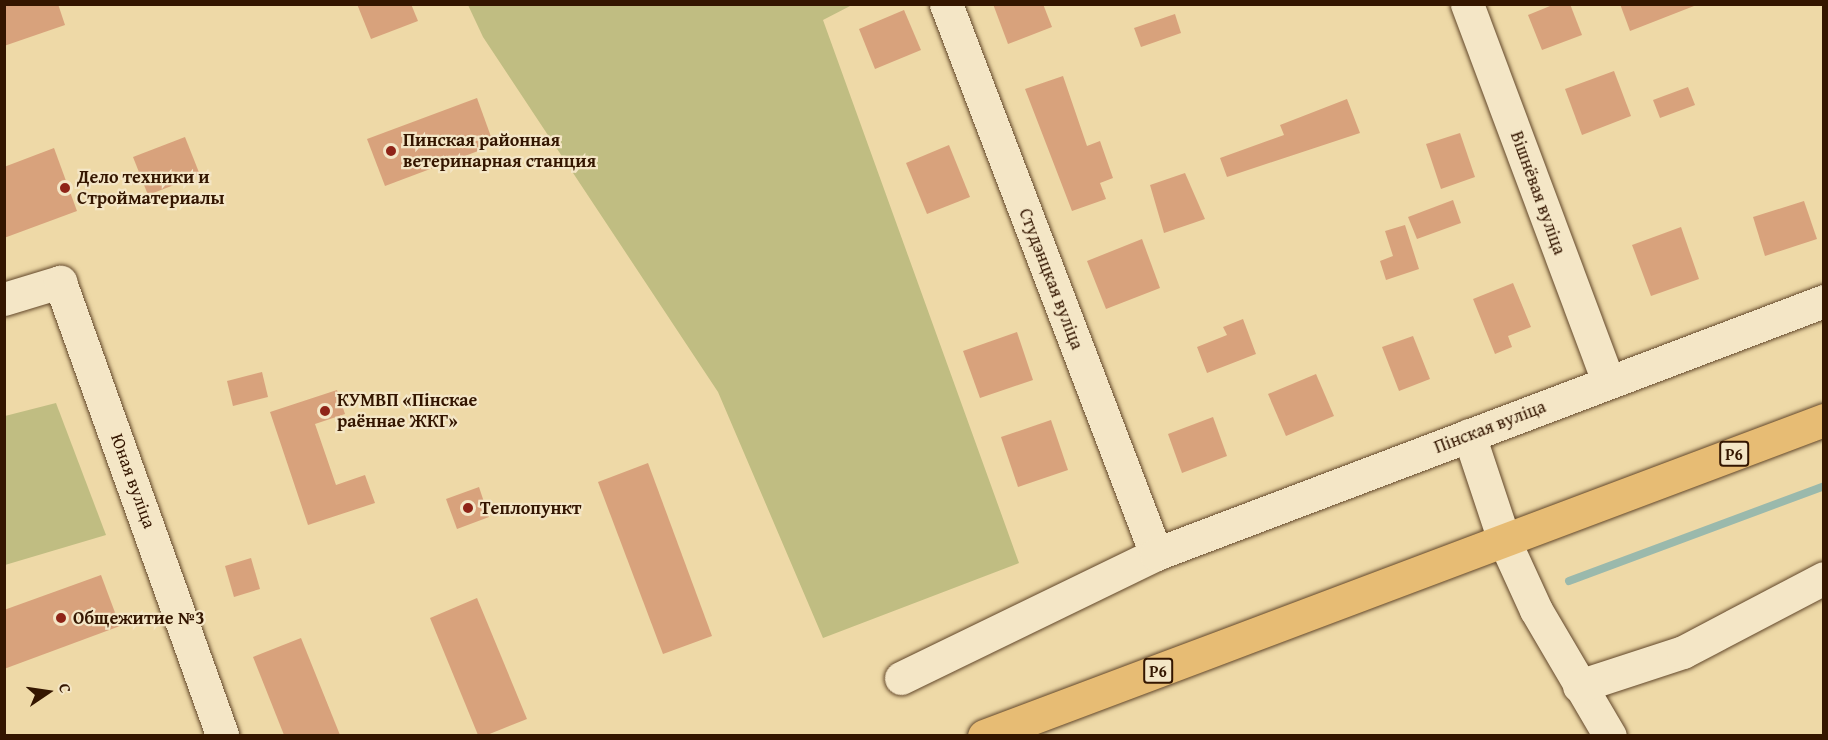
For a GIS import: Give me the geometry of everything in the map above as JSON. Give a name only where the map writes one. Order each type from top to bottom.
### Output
[{"type":"main road","name":"Р6","points":[[984,735],[1824,420]]},
{"type":"street","name":"Студэнцкая вуліца","points":[[946,4],[1156,554]]},
{"type":"street","name":"Вішнёвая вуліца","points":[[1467,4],[1608,382]]},
{"type":"street","name":"Юная вуліца","points":[[4,299],[60,282],[223,735]]},
{"type":"street","name":"Пінская вуліца","points":[[901,678],[1156,554],[1824,301]]},
{"type":"street","points":[[1469,435],[1504,540],[1579,686],[1610,735]]},
{"type":"street","points":[[1579,686],[1683,652],[1824,578]]},
{"type":"shaded area","points":[[468,5],[852,5],[823,20],[1019,563],[823,638],[718,392],[483,37]]},
{"type":"shaded area","points":[[56,403],[106,535],[5,565],[5,416]]},
{"type":"building","points":[[4,4],[58,4],[65,25],[4,46]]},
{"type":"building","points":[[357,4],[411,4],[418,21],[371,39]]},
{"type":"building","points":[[993,4],[1043,4],[1052,27],[1008,44]]},
{"type":"building","points":[[1555,4],[1570,4],[1582,35],[1542,50],[1528,15]]},
{"type":"building","points":[[1620,4],[1694,4],[1694,6],[1630,31]]},
{"type":"building","points":[[904,10],[921,50],[875,69],[859,29]]},
{"type":"building","points":[[1175,14],[1181,33],[1141,47],[1134,28]]},
{"type":"building","points":[[1614,71],[1631,116],[1582,135],[1565,89]]},
{"type":"building","points":[[1063,76],[1087,146],[1100,141],[1113,178],[1100,183],[1106,199],[1072,211],[1025,89]]},
{"type":"building","points":[[1688,87],[1695,105],[1660,118],[1653,100]]},
{"type":"building","points":[[477,98],[494,145],[385,186],[367,139]]},
{"type":"building","points":[[1347,99],[1360,133],[1227,177],[1220,158],[1284,135],[1280,125]]},
{"type":"building","points":[[1460,133],[1475,177],[1441,189],[1426,144]]},
{"type":"building","points":[[185,137],[200,175],[148,195],[133,157]]},
{"type":"building","points":[[949,145],[970,197],[927,214],[906,163]]},
{"type":"building","points":[[54,148],[77,211],[4,238],[4,167]]},
{"type":"building","points":[[1185,173],[1205,219],[1164,233],[1150,185]]},
{"type":"building","points":[[1453,200],[1461,223],[1417,239],[1408,217]]},
{"type":"building","points":[[1804,201],[1817,239],[1765,256],[1753,217]]},
{"type":"building","points":[[1405,225],[1419,269],[1386,280],[1380,261],[1393,256],[1385,231]]},
{"type":"building","points":[[1681,227],[1699,279],[1651,296],[1632,245]]},
{"type":"building","points":[[1142,239],[1160,288],[1106,309],[1087,261]]},
{"type":"building","points":[[1513,283],[1531,327],[1508,336],[1512,347],[1495,354],[1473,299]]},
{"type":"building","points":[[1243,319],[1256,354],[1207,373],[1197,347],[1227,335],[1223,327]]},
{"type":"building","points":[[1017,332],[1033,380],[980,398],[963,351]]},
{"type":"building","points":[[1413,336],[1430,379],[1399,391],[1382,347]]},
{"type":"building","points":[[262,372],[268,397],[233,406],[227,381]]},
{"type":"building","points":[[1316,374],[1334,416],[1286,436],[1268,394]]},
{"type":"building","points":[[337,390],[345,414],[315,424],[336,485],[365,475],[375,503],[308,525],[270,412]]},
{"type":"building","points":[[1213,417],[1227,456],[1182,473],[1168,434]]},
{"type":"building","points":[[1051,420],[1068,470],[1018,487],[1001,437]]},
{"type":"building","points":[[648,463],[712,636],[663,654],[598,482]]},
{"type":"building","name":"Теплопункт","points":[[479,487],[489,517],[457,529],[446,499]]},
{"type":"building","points":[[251,558],[260,589],[234,597],[225,566]]},
{"type":"building","name":"Общежитие №3","points":[[101,575],[120,626],[4,669],[4,610]]},
{"type":"building","points":[[477,598],[527,719],[487,735],[478,735],[430,618]]},
{"type":"building","points":[[301,638],[340,735],[284,735],[253,657]]},
{"type":"waterway","points":[[1569,581],[1824,486]]},
{"type":"place","name":"Пинская районная ветеринарная станция","points":[[391,151]]},
{"type":"place","name":"Дело техники и Стройматериалы","points":[[65,188]]},
{"type":"place","name":"КУМВП «Пінскае раённае ЖКГ»","points":[[325,411]]},
{"type":"place","name":"Теплопункт","points":[[468,508]]},
{"type":"place","name":"Общежитие №3","points":[[61,618]]}]
